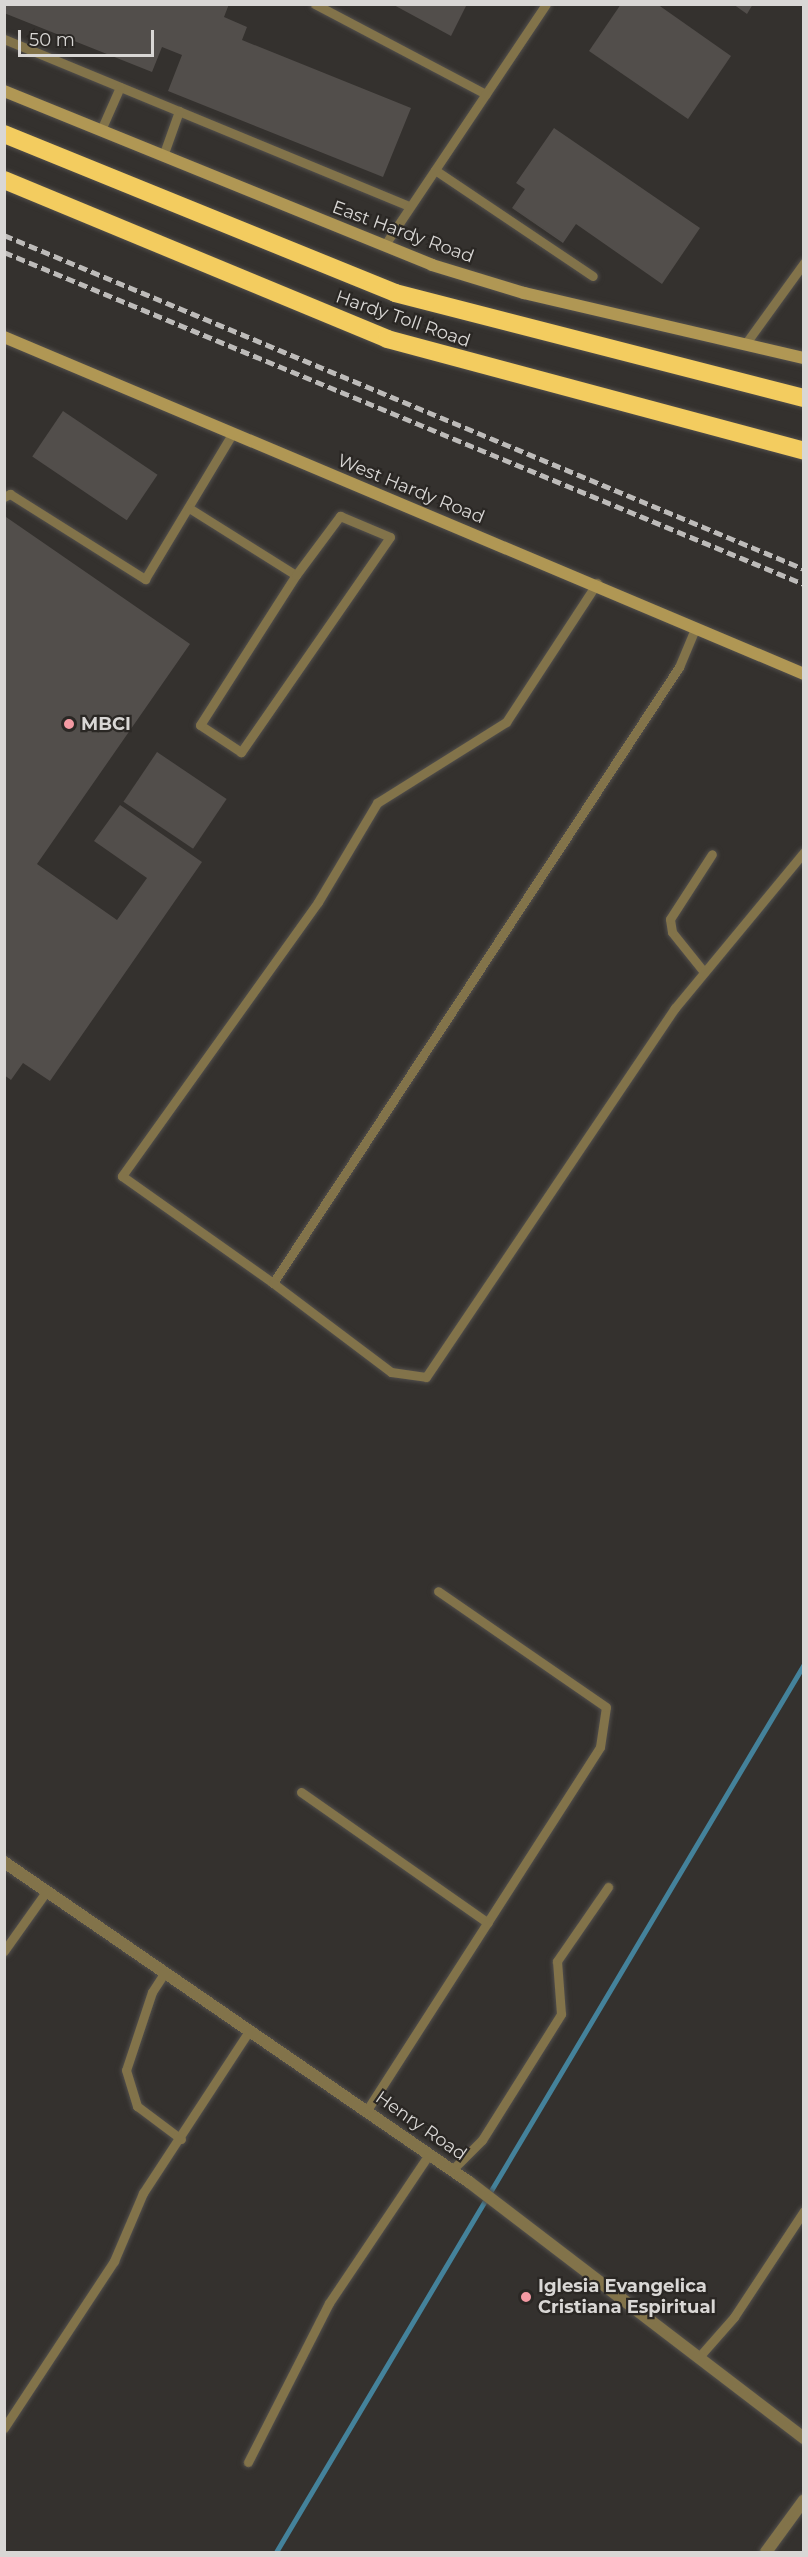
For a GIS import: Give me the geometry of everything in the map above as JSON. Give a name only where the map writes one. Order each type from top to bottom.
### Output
[{"type":"highway","name":"Hardy Toll Road","points":[[4,134],[395,293],[804,398]]},
{"type":"highway","name":"Hardy Toll Road","points":[[4,180],[387,339],[804,451]]},
{"type":"main road","name":"East Hardy Road","points":[[4,91],[384,246],[525,293],[804,358]]},
{"type":"main road","name":"West Hardy Road","points":[[4,337],[232,434],[597,583],[695,629],[804,674]]},
{"type":"street","name":"Henry Road","points":[[4,1862],[469,2182],[804,2438]]},
{"type":"street","points":[[766,2553],[804,2500]]},
{"type":"lane","points":[[315,4],[486,94]]},
{"type":"lane","points":[[384,246],[546,4]]},
{"type":"lane","points":[[4,39],[410,206]]},
{"type":"lane","points":[[101,130],[120,87]]},
{"type":"lane","points":[[163,156],[179,111]]},
{"type":"lane","points":[[435,170],[593,276]]},
{"type":"lane","points":[[746,343],[804,263]]},
{"type":"lane","points":[[4,497],[10,494],[145,579],[232,434]]},
{"type":"lane","points":[[189,508],[296,575]]},
{"type":"lane","points":[[340,516],[390,537],[241,752],[200,725],[296,575],[340,516]]},
{"type":"lane","points":[[597,583],[506,722],[377,803],[318,902],[122,1176],[273,1283],[391,1372],[426,1377],[622,1085],[704,972],[804,852]]},
{"type":"lane","points":[[273,1283],[679,667],[695,629]]},
{"type":"lane","points":[[704,972],[672,932],[670,920],[712,854]]},
{"type":"lane","points":[[367,2110],[600,1747],[606,1707],[438,1591]]},
{"type":"lane","points":[[301,1792],[488,1923]]},
{"type":"lane","points":[[452,2170],[489,2131],[561,2014],[557,1961],[608,1887]]},
{"type":"lane","points":[[4,1951],[46,1892]]},
{"type":"lane","points":[[165,1972],[152,1992],[126,2070],[137,2106],[181,2139]]},
{"type":"lane","points":[[4,2428],[114,2261],[143,2193],[181,2139],[249,2031]]},
{"type":"lane","points":[[248,2462],[329,2303],[429,2154]]},
{"type":"lane","points":[[698,2358],[734,2317],[804,2211]]},
{"type":"building","points":[[4,4],[229,4],[224,17],[247,27],[242,40],[411,108],[383,177],[168,91],[182,55],[162,47],[152,72],[4,13]]},
{"type":"building","points":[[392,4],[467,4],[451,36]]},
{"type":"building","points":[[621,4],[657,4],[731,56],[688,119],[589,51]]},
{"type":"building","points":[[733,4],[753,4],[747,14]]},
{"type":"building","points":[[554,128],[700,228],[662,284],[576,224],[563,243],[512,208],[525,189],[516,183]]},
{"type":"building","points":[[63,411],[158,475],[127,520],[32,457]]},
{"type":"building","name":"MBCI","points":[[6,517],[190,644],[37,864],[117,920],[147,878],[94,841],[120,805],[202,862],[50,1081],[23,1063],[11,1080],[4,1075]]},
{"type":"building","points":[[157,752],[227,799],[193,849],[123,802]]},
{"type":"waterway","points":[[276,2552],[804,1664]]},
{"type":"railway","points":[[4,235],[804,569]]},
{"type":"railway","points":[[4,252],[804,584]]},
{"type":"place","name":"MBCI","points":[[69,724]]},
{"type":"place","name":"Iglesia Evangelica Cristiana Espiritual","points":[[526,2297]]}]
